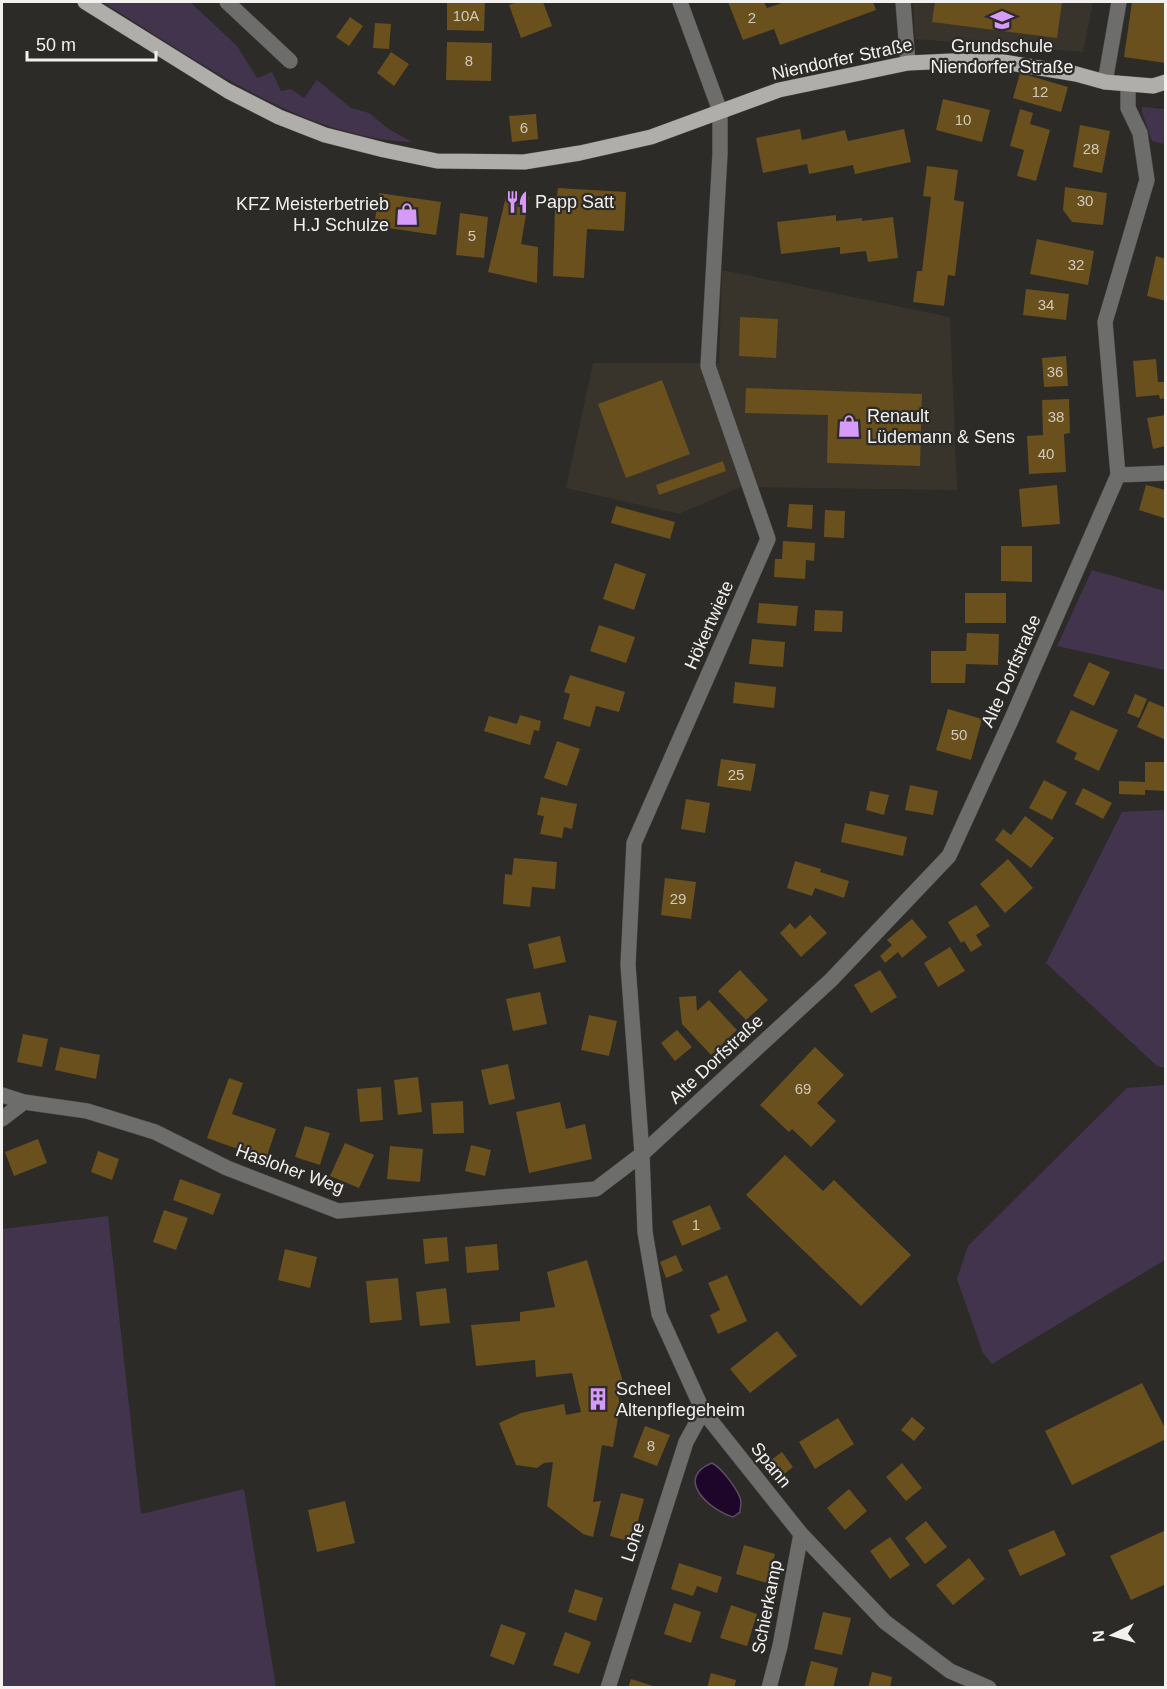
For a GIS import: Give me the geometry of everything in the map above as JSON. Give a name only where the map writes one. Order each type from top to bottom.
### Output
[{"type":"main road","name":"Niendorfer Straße","points":[[85,2],[228,91],[279,117],[326,135],[437,161],[524,162],[580,153],[651,137],[779,90],[908,63],[952,61],[1003,63],[1076,74],[1105,82],[1161,87]]},
{"type":"street","points":[[227,2],[290,61]]},
{"type":"street","points":[[680,2],[720,111]]},
{"type":"street","points":[[903,2],[908,63]]},
{"type":"street","points":[[1105,82],[1119,2]]},
{"type":"street","name":"Alte Dorfstraße","points":[[642,1154],[831,980],[949,856],[1012,718],[1118,475],[1105,322],[1147,180],[1140,133],[1128,108],[1128,84]]},
{"type":"street","name":"Hökertwiete","points":[[642,1154],[628,965],[634,843],[768,538],[708,366],[720,154],[720,111]]},
{"type":"street","points":[[1118,475],[1166,473]]},
{"type":"street","name":"Hasloher Weg","points":[[2,1095],[24,1102],[87,1111],[155,1132],[227,1168],[338,1211],[596,1189],[642,1154]]},
{"type":"street","points":[[2,1119],[24,1102]]},
{"type":"street","name":"Spann","points":[[642,1154],[645,1232],[659,1314],[703,1411],[801,1534],[885,1622],[950,1671],[989,1688]]},
{"type":"street","name":"Lohe","points":[[608,1688],[686,1442],[703,1411]]},
{"type":"street","name":"Schierkamp","points":[[769,1688],[780,1646],[801,1534]]},
{"type":"shaded area","points":[[102,2],[190,2],[237,46],[257,78],[272,72],[281,91],[291,89],[304,98],[317,80],[351,108],[369,113],[390,130],[412,142],[370,137],[329,126],[289,111],[212,70]]},
{"type":"shaded area","name":"Grundschule Niendorfer Straße","points":[[913,2],[1093,2],[1083,52],[915,39]]},
{"type":"shaded area","points":[[1142,107],[1165,109],[1163,144],[1152,141]]},
{"type":"shaded area","points":[[722,270],[950,317],[957,490],[741,487],[679,514],[566,488],[593,363],[719,363]]},
{"type":"shaded area","points":[[1092,570],[1165,591],[1165,670],[1057,646]]},
{"type":"shaded area","points":[[1166,810],[1165,1068],[1157,1066],[1046,963],[1122,812]]},
{"type":"shaded area","points":[[1165,1085],[1165,1260],[992,1364],[983,1353],[957,1279],[968,1246],[1127,1088]]},
{"type":"shaded area","points":[[108,1216],[141,1514],[244,1489],[276,1687],[2,1687],[2,1229]]},
{"type":"shaded area","points":[[712,1463],[725,1475],[740,1498],[740,1512],[733,1517],[714,1508],[699,1493],[696,1477],[701,1469]]},
{"type":"building","points":[[447,2],[485,2],[484,31],[447,30]]},
{"type":"building","points":[[517,2],[543,2],[552,26],[521,38],[509,5]]},
{"type":"building","points":[[728,2],[764,2],[767,8],[785,2],[873,2],[876,10],[780,45],[774,29],[743,40]]},
{"type":"building","points":[[935,2],[1062,2],[1057,38],[932,22]]},
{"type":"building","points":[[1132,2],[1166,2],[1166,63],[1124,57]]},
{"type":"building","points":[[350,17],[363,26],[349,46],[336,37]]},
{"type":"building","points":[[375,23],[391,24],[389,49],[373,48]]},
{"type":"building","points":[[447,42],[492,43],[491,81],[446,80]]},
{"type":"building","points":[[391,52],[409,64],[394,86],[377,73]]},
{"type":"building","points":[[1020,73],[1068,87],[1061,112],[1013,98]]},
{"type":"building","points":[[943,99],[990,110],[982,142],[936,130]]},
{"type":"building","points":[[1020,109],[1033,113],[1030,124],[1050,130],[1036,181],[1017,176],[1024,150],[1010,146]]},
{"type":"building","points":[[536,114],[538,139],[512,142],[509,116]]},
{"type":"building","points":[[1080,125],[1110,131],[1102,173],[1073,167]]},
{"type":"building","points":[[800,129],[802,140],[845,130],[848,141],[904,129],[911,162],[855,174],[853,165],[809,174],[807,164],[763,173],[756,138]]},
{"type":"building","points":[[927,166],[958,170],[954,200],[964,202],[955,276],[948,275],[944,306],[913,302],[917,271],[922,271],[931,197],[923,196]]},
{"type":"building","points":[[1065,187],[1107,193],[1103,225],[1072,222],[1063,210]]},
{"type":"building","points":[[558,188],[626,192],[624,231],[587,229],[584,278],[553,276],[555,209]]},
{"type":"building","points":[[507,192],[529,197],[521,244],[538,247],[537,283],[488,272]]},
{"type":"building","name":"KFZ Meisterbetrieb H.J Schulze","points":[[379,193],[441,202],[436,235],[374,226]]},
{"type":"building","points":[[460,213],[488,217],[484,258],[456,255]]},
{"type":"building","points":[[836,215],[836,221],[862,218],[862,221],[893,217],[898,258],[868,262],[866,251],[840,254],[840,247],[781,254],[777,222]]},
{"type":"building","points":[[1037,239],[1094,251],[1088,285],[1030,274]]},
{"type":"building","points":[[1156,256],[1166,259],[1166,301],[1147,296]]},
{"type":"building","points":[[1026,289],[1069,294],[1066,320],[1023,315]]},
{"type":"building","points":[[740,317],[778,319],[776,358],[739,356]]},
{"type":"building","points":[[1066,356],[1068,386],[1044,387],[1042,358]]},
{"type":"building","points":[[1156,359],[1158,382],[1166,382],[1166,398],[1160,399],[1159,395],[1136,397],[1133,361]]},
{"type":"building","points":[[662,380],[690,454],[626,478],[598,404]]},
{"type":"building","points":[[746,388],[922,394],[920,466],[827,463],[828,415],[745,413]]},
{"type":"building","points":[[1069,399],[1070,433],[1064,434],[1066,472],[1029,474],[1027,436],[1043,435],[1042,400]]},
{"type":"building","points":[[1166,415],[1166,446],[1153,449],[1147,418]]},
{"type":"building","points":[[723,461],[726,471],[659,495],[656,485]]},
{"type":"building","points":[[1057,485],[1060,524],[1022,527],[1019,489]]},
{"type":"building","points":[[1146,485],[1166,490],[1164,518],[1139,510]]},
{"type":"building","points":[[789,504],[813,505],[812,529],[787,527]]},
{"type":"building","points":[[616,506],[675,522],[670,539],[611,523]]},
{"type":"building","points":[[825,510],[845,511],[844,538],[824,537]]},
{"type":"building","points":[[783,541],[815,543],[814,561],[806,560],[805,579],[774,577],[775,559],[782,559]]},
{"type":"building","points":[[1001,546],[1032,546],[1032,582],[1001,581]]},
{"type":"building","points":[[615,563],[646,574],[634,610],[603,599]]},
{"type":"building","points":[[965,593],[1006,593],[1006,623],[965,623]]},
{"type":"building","points":[[759,603],[798,606],[796,626],[757,623]]},
{"type":"building","points":[[815,610],[843,611],[842,632],[814,631]]},
{"type":"building","points":[[599,625],[635,637],[626,663],[590,651]]},
{"type":"building","points":[[967,633],[999,634],[998,665],[966,664],[965,683],[931,683],[931,651],[966,651]]},
{"type":"building","points":[[752,639],[785,642],[783,667],[749,664]]},
{"type":"building","points":[[1089,662],[1110,672],[1094,706],[1073,696]]},
{"type":"building","points":[[570,675],[625,692],[619,712],[596,706],[590,727],[563,719],[570,694],[564,692]]},
{"type":"building","points":[[735,682],[776,687],[774,708],[733,703]]},
{"type":"building","points":[[1135,694],[1147,699],[1139,718],[1127,713]]},
{"type":"building","points":[[1149,701],[1166,708],[1166,740],[1137,727]]},
{"type":"building","points":[[948,709],[982,719],[971,760],[936,750]]},
{"type":"building","points":[[1071,710],[1118,730],[1099,771],[1074,759],[1077,753],[1056,742]]},
{"type":"building","points":[[520,715],[541,721],[539,731],[534,730],[530,745],[484,731],[489,716],[517,724]]},
{"type":"building","points":[[557,741],[580,749],[567,786],[544,778]]},
{"type":"building","points":[[721,759],[756,764],[751,791],[717,786]]},
{"type":"building","points":[[1145,762],[1166,762],[1166,791],[1145,790],[1145,795],[1119,794],[1119,781],[1145,782]]},
{"type":"building","points":[[1044,780],[1067,792],[1052,820],[1029,808]]},
{"type":"building","points":[[910,785],[938,791],[933,815],[905,810]]},
{"type":"building","points":[[1083,788],[1112,803],[1103,819],[1075,804]]},
{"type":"building","points":[[870,791],[889,795],[884,815],[866,810]]},
{"type":"building","points":[[541,797],[577,804],[572,829],[564,827],[562,838],[540,834],[544,816],[537,815]]},
{"type":"building","points":[[686,799],[710,803],[705,833],[681,829]]},
{"type":"building","points":[[1025,816],[1054,838],[1031,868],[995,840],[1003,829],[1011,835]]},
{"type":"building","points":[[845,823],[907,837],[903,856],[841,842]]},
{"type":"building","points":[[514,858],[557,862],[555,889],[532,887],[530,907],[503,904],[505,874],[512,875]]},
{"type":"building","points":[[1008,859],[1033,888],[1005,913],[980,884]]},
{"type":"building","points":[[795,861],[849,881],[844,898],[815,888],[812,896],[787,888]]},
{"type":"building","points":[[665,878],[696,882],[691,919],[661,915]]},
{"type":"building","points":[[976,905],[990,926],[976,935],[982,945],[971,952],[964,941],[961,943],[948,922]]},
{"type":"building","points":[[810,915],[827,933],[801,957],[780,933],[790,923],[795,929]]},
{"type":"building","points":[[912,919],[927,937],[902,958],[898,952],[885,963],[880,956],[892,945],[887,940]]},
{"type":"building","points":[[560,936],[566,962],[534,969],[528,944]]},
{"type":"building","points":[[950,947],[965,971],[938,987],[924,963]]},
{"type":"building","points":[[740,970],[768,1000],[746,1020],[718,991]]},
{"type":"building","points":[[880,970],[897,997],[871,1013],[854,985]]},
{"type":"building","points":[[540,992],[547,1024],[513,1031],[506,999]]},
{"type":"building","points":[[696,996],[697,1011],[709,1000],[737,1030],[711,1055],[682,1024],[679,997]]},
{"type":"building","points":[[589,1015],[617,1021],[609,1056],[581,1050]]},
{"type":"building","points":[[677,1030],[692,1047],[675,1061],[661,1043]]},
{"type":"building","points":[[23,1034],[48,1039],[42,1067],[17,1062]]},
{"type":"building","points":[[60,1047],[100,1055],[96,1079],[55,1070]]},
{"type":"building","points":[[815,1047],[844,1075],[817,1103],[836,1121],[811,1147],[792,1129],[789,1132],[760,1105]]},
{"type":"building","points":[[508,1064],[515,1099],[489,1105],[481,1070]]},
{"type":"building","points":[[418,1077],[422,1112],[398,1115],[394,1080]]},
{"type":"building","points":[[229,1078],[243,1083],[232,1114],[276,1129],[266,1159],[207,1138]]},
{"type":"building","points":[[381,1087],[383,1120],[360,1122],[357,1089]]},
{"type":"building","points":[[463,1101],[464,1133],[433,1134],[431,1103]]},
{"type":"building","points":[[560,1102],[566,1129],[585,1124],[592,1159],[529,1173],[516,1112]]},
{"type":"building","points":[[305,1126],[330,1133],[320,1165],[295,1157]]},
{"type":"building","points":[[38,1139],[47,1163],[14,1176],[5,1152]]},
{"type":"building","points":[[345,1143],[374,1155],[359,1188],[330,1176]]},
{"type":"building","points":[[471,1145],[491,1150],[485,1176],[465,1171]]},
{"type":"building","points":[[390,1146],[423,1149],[420,1182],[387,1179]]},
{"type":"building","points":[[98,1151],[119,1159],[112,1180],[91,1172]]},
{"type":"building","points":[[785,1155],[823,1191],[834,1180],[911,1255],[861,1306],[746,1195]]},
{"type":"building","points":[[180,1179],[221,1194],[213,1215],[173,1200]]},
{"type":"building","points":[[710,1205],[721,1229],[682,1246],[672,1221]]},
{"type":"building","points":[[164,1210],[188,1218],[176,1250],[153,1242]]},
{"type":"building","points":[[447,1237],[449,1261],[425,1264],[423,1239]]},
{"type":"building","points":[[497,1244],[499,1270],[467,1273],[465,1247]]},
{"type":"building","points":[[285,1249],[317,1257],[310,1288],[278,1280]]},
{"type":"building","points":[[676,1255],[683,1271],[666,1278],[660,1262]]},
{"type":"building","name":"Scheel Altenpflegeheim","points":[[587,1260],[626,1392],[618,1394],[620,1406],[613,1447],[602,1445],[593,1502],[601,1501],[593,1537],[583,1534],[547,1506],[553,1462],[544,1463],[537,1468],[516,1465],[499,1423],[521,1413],[564,1404],[566,1415],[581,1412],[572,1373],[536,1377],[535,1360],[476,1366],[471,1325],[520,1321],[520,1312],[555,1307],[547,1272]]},
{"type":"building","points":[[727,1275],[747,1321],[718,1334],[710,1315],[720,1310],[708,1283]]},
{"type":"building","points":[[398,1278],[402,1320],[370,1323],[366,1281]]},
{"type":"building","points":[[446,1288],[450,1323],[420,1326],[416,1292]]},
{"type":"building","points":[[777,1331],[797,1356],[750,1393],[730,1369]]},
{"type":"building","points":[[1142,1383],[1166,1430],[1166,1439],[1072,1485],[1045,1431]]},
{"type":"building","points":[[912,1417],[925,1428],[914,1441],[901,1430]]},
{"type":"building","points":[[838,1418],[854,1444],[815,1469],[799,1442]]},
{"type":"building","points":[[645,1426],[670,1435],[657,1466],[633,1457]]},
{"type":"building","points":[[782,1452],[793,1467],[779,1478],[767,1463]]},
{"type":"building","points":[[902,1463],[922,1488],[906,1501],[886,1477]]},
{"type":"building","points":[[849,1489],[867,1511],[845,1530],[827,1508]]},
{"type":"building","points":[[621,1493],[644,1499],[632,1542],[610,1536]]},
{"type":"building","points":[[345,1501],[355,1543],[317,1552],[308,1510]]},
{"type":"building","points":[[926,1521],[947,1547],[925,1564],[905,1538]]},
{"type":"building","points":[[1054,1530],[1066,1555],[1020,1576],[1008,1550]]},
{"type":"building","points":[[1166,1530],[1166,1584],[1131,1600],[1110,1556]]},
{"type":"building","points":[[890,1537],[910,1565],[890,1579],[870,1551]]},
{"type":"building","points":[[744,1545],[775,1554],[767,1583],[736,1574]]},
{"type":"building","points":[[969,1558],[985,1579],[953,1605],[936,1585]]},
{"type":"building","points":[[679,1563],[722,1577],[717,1593],[697,1586],[693,1596],[671,1589]]},
{"type":"building","points":[[575,1589],[603,1598],[596,1621],[568,1612]]},
{"type":"building","points":[[674,1603],[701,1612],[691,1643],[664,1634]]},
{"type":"building","points":[[731,1605],[757,1614],[747,1646],[720,1638]]},
{"type":"building","points":[[823,1612],[851,1618],[842,1655],[814,1649]]},
{"type":"building","points":[[501,1624],[526,1633],[514,1665],[490,1656]]},
{"type":"building","points":[[565,1632],[591,1642],[579,1674],[553,1665]]},
{"type":"building","points":[[811,1661],[838,1668],[833,1688],[804,1688]]},
{"type":"building","points":[[872,1672],[892,1677],[890,1688],[868,1688]]},
{"type":"building","points":[[711,1673],[736,1680],[734,1688],[707,1688]]},
{"type":"building","points":[[631,1679],[656,1687],[656,1688],[628,1688]]},
{"type":"place","name":"Grundschule Niendorfer Straße","points":[[1002,20]]},
{"type":"place","name":"Papp Satt","points":[[517,202]]},
{"type":"place","name":"KFZ Meisterbetrieb H.J Schulze","points":[[407,214]]},
{"type":"place","name":"Renault Lüdemann & Sens","points":[[849,426]]},
{"type":"place","name":"Scheel Altenpflegeheim","points":[[598,1399]]}]
